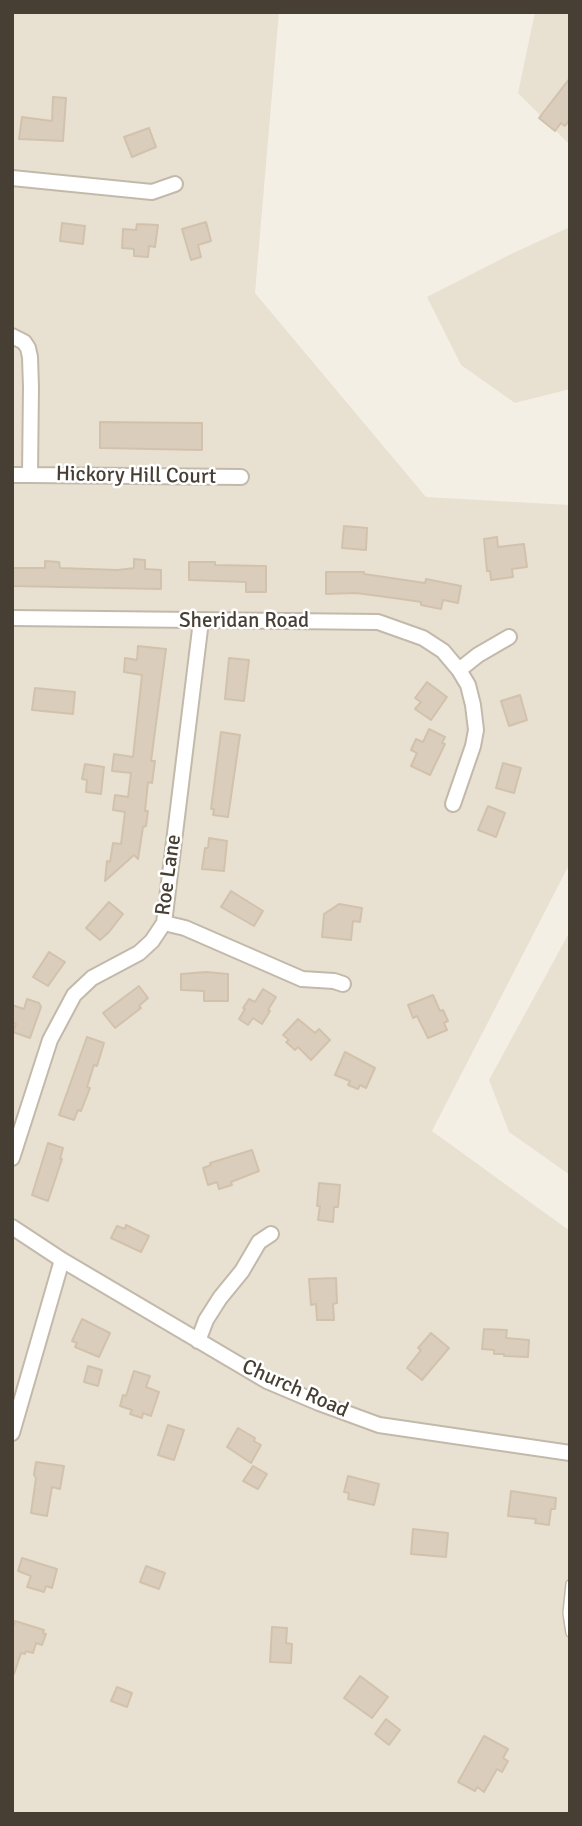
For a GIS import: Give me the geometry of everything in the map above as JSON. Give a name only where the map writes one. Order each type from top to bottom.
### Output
[{"type":"street","points":[[12,178],[152,192],[175,184]]},
{"type":"street","points":[[12,336],[24,342],[30,357],[30,475]]},
{"type":"street","name":"Hickory Hill Court","points":[[12,475],[241,477]]},
{"type":"street","name":"Sheridan Road","points":[[12,618],[378,622],[423,638],[443,651],[459,670],[468,685],[473,705],[476,730],[473,746],[453,804]]},
{"type":"street","name":"Roe Lane","points":[[12,1158],[50,1040],[74,995],[92,978],[139,953],[152,941],[164,923],[201,621]]},
{"type":"street","points":[[459,670],[509,637]]},
{"type":"street","points":[[164,923],[185,928],[302,979],[343,984]]},
{"type":"street","name":"Church Road","points":[[12,1227],[62,1260],[268,1381],[379,1425],[570,1452]]},
{"type":"street","points":[[198,1341],[206,1320],[220,1298],[242,1271],[259,1242],[271,1234]]},
{"type":"street","points":[[12,1433],[62,1260]]},
{"type":"lane","points":[[570,1584],[567,1613],[570,1633]]},
{"type":"shaded area","points":[[12,12],[279,12],[255,293],[426,497],[570,505],[570,863],[432,1131],[570,1231],[570,1814],[12,1814]]},
{"type":"shaded area","points":[[535,12],[570,12],[570,145],[518,93]]},
{"type":"shaded area","points":[[570,227],[570,389],[515,403],[461,365],[427,297]]},
{"type":"shaded area","points":[[570,931],[570,1175],[509,1132],[489,1080]]},
{"type":"building","points":[[570,78],[570,119],[565,126],[561,123],[555,131],[539,118]]},
{"type":"building","points":[[53,97],[66,98],[63,141],[19,139],[22,117],[52,121]]},
{"type":"building","points":[[149,128],[156,147],[132,157],[124,137]]},
{"type":"building","points":[[206,222],[211,241],[198,245],[201,257],[191,260],[182,229]]},
{"type":"building","points":[[62,223],[85,226],[83,244],[60,241]]},
{"type":"building","points":[[137,224],[158,225],[155,247],[149,246],[148,257],[134,256],[134,249],[122,248],[123,229],[136,230]]},
{"type":"building","points":[[100,422],[202,423],[202,450],[100,448]]},
{"type":"building","points":[[344,526],[367,528],[366,550],[342,548]]},
{"type":"building","points":[[497,537],[498,547],[524,544],[527,567],[512,569],[513,577],[491,580],[490,571],[487,571],[484,539]]},
{"type":"building","points":[[134,559],[145,560],[145,569],[161,570],[161,589],[12,586],[12,568],[45,568],[45,561],[59,562],[60,568],[118,570],[134,568]]},
{"type":"building","points":[[189,562],[266,566],[266,592],[246,592],[246,582],[189,580]]},
{"type":"building","points":[[326,572],[364,572],[425,583],[426,579],[461,586],[458,603],[443,600],[441,609],[421,605],[421,602],[356,593],[326,594]]},
{"type":"building","points":[[138,646],[166,649],[151,761],[155,761],[152,783],[148,782],[146,826],[143,827],[138,859],[134,855],[105,881],[107,861],[110,862],[113,843],[121,844],[125,812],[113,810],[115,795],[128,797],[131,773],[112,771],[114,754],[133,757],[142,675],[124,672],[125,658],[137,660]]},
{"type":"building","points":[[229,658],[249,660],[244,701],[225,699]]},
{"type":"building","points":[[427,682],[447,697],[431,720],[415,709],[421,702],[415,698]]},
{"type":"building","points":[[35,688],[75,692],[73,714],[32,710]]},
{"type":"building","points":[[520,695],[527,720],[509,726],[501,701]]},
{"type":"building","points":[[429,729],[445,737],[442,743],[445,744],[430,775],[411,766],[417,753],[411,750],[416,739],[423,742]]},
{"type":"building","points":[[221,732],[240,735],[228,817],[213,815],[214,809],[211,809]]},
{"type":"building","points":[[503,763],[521,768],[514,793],[496,788]]},
{"type":"building","points":[[85,764],[104,767],[101,794],[86,792],[87,780],[82,779]]},
{"type":"building","points":[[488,806],[505,813],[496,837],[478,830]]},
{"type":"building","points":[[209,838],[227,841],[224,871],[202,869]]},
{"type":"building","points":[[231,891],[263,911],[254,926],[221,907]]},
{"type":"building","points":[[109,902],[123,914],[100,940],[86,928]]},
{"type":"building","points":[[339,904],[362,908],[360,922],[353,921],[351,940],[322,937],[324,914]]},
{"type":"building","points":[[49,952],[65,962],[48,986],[33,977]]},
{"type":"building","points":[[181,974],[228,974],[228,1001],[204,1001],[204,991],[181,990]]},
{"type":"building","points":[[139,986],[148,998],[139,1006],[141,1008],[115,1028],[103,1013]]},
{"type":"building","points":[[263,989],[276,997],[262,1024],[253,1018],[248,1025],[239,1019],[245,1009],[243,1008],[249,999],[255,1002]]},
{"type":"building","points":[[433,995],[448,1021],[444,1023],[447,1030],[428,1038],[417,1016],[413,1018],[408,1005]]},
{"type":"building","points":[[27,999],[39,1003],[41,1007],[30,1038],[13,1032],[16,1024],[12,1022],[12,1005],[24,1009]]},
{"type":"building","points":[[298,1019],[315,1033],[319,1029],[330,1040],[311,1060],[298,1047],[295,1050],[286,1042],[289,1040],[283,1035]]},
{"type":"building","points":[[87,1037],[104,1043],[87,1087],[90,1088],[81,1111],[78,1110],[74,1120],[59,1115]]},
{"type":"building","points":[[345,1052],[375,1068],[366,1088],[360,1085],[358,1089],[348,1085],[350,1081],[335,1075]]},
{"type":"building","points":[[48,1143],[63,1148],[48,1201],[32,1195]]},
{"type":"building","points":[[252,1150],[259,1171],[219,1189],[217,1182],[208,1185],[203,1168],[211,1165],[210,1163]]},
{"type":"building","points":[[319,1183],[340,1185],[338,1207],[334,1207],[333,1222],[318,1220]]},
{"type":"building","points":[[126,1225],[149,1236],[141,1252],[111,1238],[117,1226],[125,1229]]},
{"type":"building","points":[[336,1278],[337,1303],[333,1304],[334,1320],[317,1320],[316,1304],[311,1305],[309,1279]]},
{"type":"building","points":[[82,1319],[110,1333],[99,1357],[75,1347],[77,1343],[72,1341]]},
{"type":"building","points":[[484,1329],[507,1330],[506,1338],[529,1340],[528,1357],[504,1356],[494,1354],[494,1350],[482,1349]]},
{"type":"building","points":[[431,1333],[449,1348],[422,1380],[407,1368],[421,1350],[418,1348]]},
{"type":"building","points":[[88,1366],[102,1370],[98,1386],[84,1382]]},
{"type":"building","points":[[134,1371],[150,1376],[146,1387],[159,1392],[151,1416],[143,1413],[142,1418],[130,1414],[132,1410],[120,1406]]},
{"type":"building","points":[[168,1425],[184,1430],[174,1460],[158,1455]]},
{"type":"building","points":[[238,1428],[261,1445],[251,1463],[227,1447]]},
{"type":"building","points":[[36,1462],[64,1466],[60,1489],[52,1487],[47,1516],[31,1513]]},
{"type":"building","points":[[253,1466],[267,1474],[258,1489],[243,1481]]},
{"type":"building","points":[[348,1476],[379,1484],[374,1505],[348,1499],[349,1493],[344,1492]]},
{"type":"building","points":[[511,1491],[556,1498],[549,1525],[535,1523],[536,1519],[508,1516]]},
{"type":"building","points":[[413,1529],[448,1533],[446,1557],[411,1554]]},
{"type":"building","points":[[22,1558],[57,1569],[52,1588],[46,1586],[44,1592],[27,1587],[31,1576],[18,1571]]},
{"type":"building","points":[[146,1566],[165,1573],[159,1589],[140,1582]]},
{"type":"building","points":[[15,1621],[44,1630],[43,1633],[46,1634],[42,1645],[36,1643],[33,1653],[21,1653],[12,1674],[12,1631]]},
{"type":"building","points":[[272,1627],[287,1628],[286,1643],[292,1644],[291,1663],[270,1662]]},
{"type":"building","points":[[360,1676],[388,1697],[372,1718],[344,1698]]},
{"type":"building","points":[[117,1687],[132,1693],[127,1707],[111,1701]]},
{"type":"building","points":[[386,1719],[400,1730],[389,1745],[375,1734]]},
{"type":"building","points":[[484,1736],[508,1749],[503,1758],[508,1761],[502,1772],[497,1769],[484,1792],[477,1787],[475,1791],[458,1782]]}]
